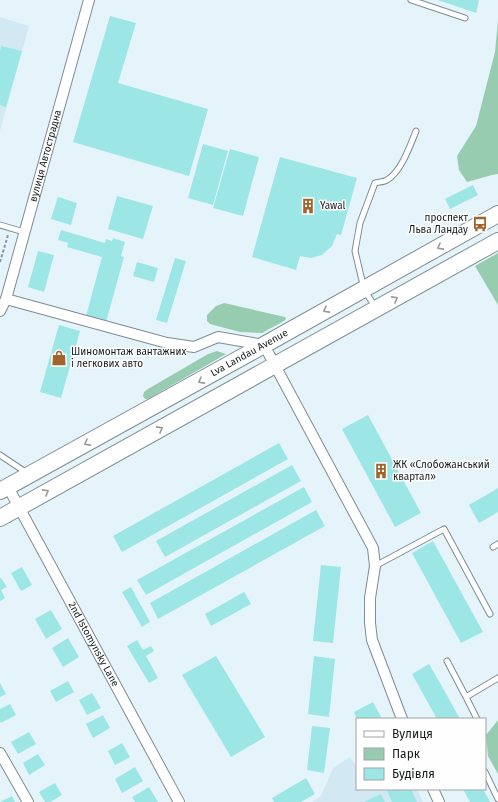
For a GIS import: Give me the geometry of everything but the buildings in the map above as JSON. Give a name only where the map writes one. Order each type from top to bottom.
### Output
[{"type":"main road","name":"Lva Landau Avenue","points":[[4,489],[498,214]]},
{"type":"main road","points":[[0,518],[276,366],[498,241]]},
{"type":"street","name":"вулиця Автострадна","points":[[0,311],[6,299],[89,0]]},
{"type":"street","points":[[6,299],[174,344],[194,347],[218,337],[264,345],[370,542],[374,554],[375,566],[370,598],[372,640],[402,718]]},
{"type":"street","name":"2nd Istomynsky Lane","points":[[4,489],[19,508],[179,802]]},
{"type":"street","points":[[0,754],[28,802]]},
{"type":"street","points":[[433,790],[438,802]]},
{"type":"lane","points":[[411,0],[465,18]]},
{"type":"lane","points":[[376,310],[364,289],[355,251],[360,224],[374,183],[386,181],[393,175],[401,164],[416,131]]},
{"type":"lane","points":[[0,225],[24,232]]},
{"type":"lane","points":[[0,455],[30,475]]},
{"type":"lane","points":[[375,566],[444,529],[490,614]]},
{"type":"lane","points":[[493,547],[498,544]]},
{"type":"lane","points":[[447,661],[476,718]]},
{"type":"lane","points":[[466,697],[498,678]]},
{"type":"lane","points":[[486,774],[498,799]]},
{"type":"path","points":[[0,262],[11,228]]},
{"type":"shaded area","points":[[0,17],[29,26],[0,131]]},
{"type":"shaded area","points":[[350,757],[356,766],[356,790],[417,790],[423,802],[312,802],[321,796],[333,768]]},
{"type":"green space","points":[[498,21],[498,174],[467,182],[459,170],[457,156],[476,126],[495,52]]},
{"type":"green space","points":[[498,253],[498,305],[475,266]]},
{"type":"green space","points":[[224,303],[285,317],[286,319],[262,333],[240,332],[210,324],[207,321],[207,315],[216,306]]},
{"type":"green space","points":[[217,351],[226,354],[148,399],[145,399],[143,396],[144,392],[148,389],[208,354]]},
{"type":"green space","points":[[498,720],[498,774],[488,756],[486,735]]},
{"type":"place","name":"Yawal","points":[[308,206]]},
{"type":"place","name":"проспект Льва Ландау","points":[[480,224]]},
{"type":"place","name":"Шиномонтаж вантажних і легкових авто","points":[[59,358]]},
{"type":"place","name":"ЖК «Слобожанський квартал»","points":[[381,471]]}]
